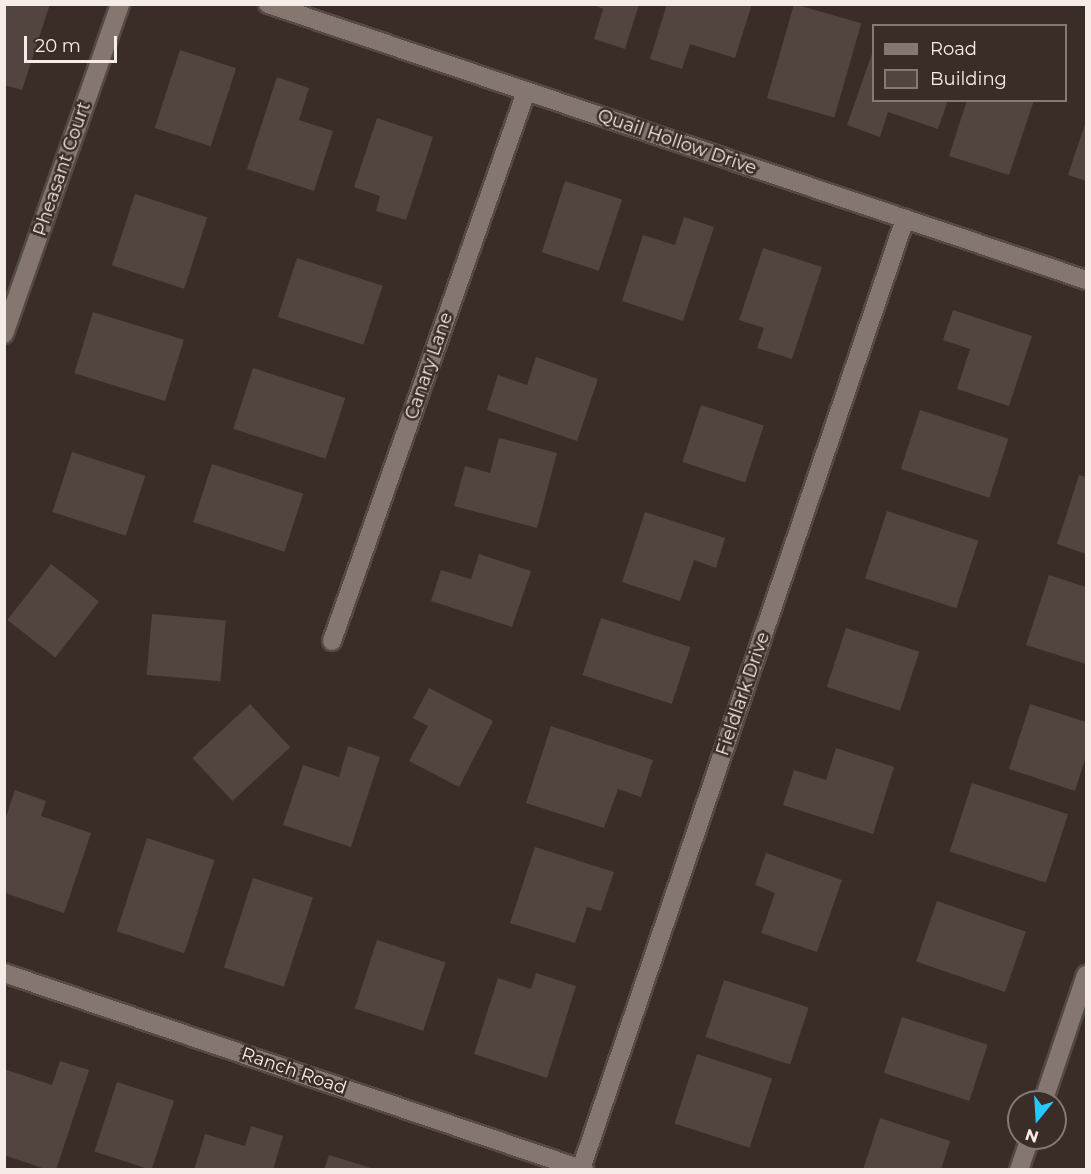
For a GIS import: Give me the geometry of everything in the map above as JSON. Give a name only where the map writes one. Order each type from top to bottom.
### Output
[{"type":"street","name":"Pheasant Court","points":[[4,334],[120,4]]},
{"type":"street","name":"Quail Hollow Drive","points":[[268,4],[1086,280]]},
{"type":"street","name":"Canary Lane","points":[[332,641],[526,92]]},
{"type":"street","name":"Fieldlark Drive","points":[[583,1169],[904,219]]},
{"type":"street","name":"Ranch Road","points":[[4,973],[583,1169]]},
{"type":"street","points":[[1046,1090],[1086,975]]},
{"type":"street","points":[[1019,1170],[1026,1150]]},
{"type":"building","points":[[4,4],[50,4],[22,90],[4,85]]},
{"type":"building","points":[[591,4],[639,4],[625,49],[594,39],[603,9]]},
{"type":"building","points":[[667,4],[752,4],[735,58],[690,44],[682,69],[650,59]]},
{"type":"building","points":[[794,4],[861,23],[834,117],[767,98]]},
{"type":"building","points":[[180,50],[236,68],[211,146],[155,128]]},
{"type":"building","points":[[872,54],[872,102],[947,102],[938,129],[888,112],[880,137],[847,125]]},
{"type":"building","points":[[277,77],[309,88],[299,120],[333,131],[314,191],[247,169]]},
{"type":"building","points":[[966,102],[1033,102],[1009,175],[949,156]]},
{"type":"building","points":[[377,118],[433,137],[406,220],[376,211],[380,196],[354,187]]},
{"type":"building","points":[[1086,121],[1086,181],[1068,175]]},
{"type":"building","points":[[565,181],[622,200],[599,271],[542,252]]},
{"type":"building","points":[[135,194],[207,217],[184,289],[112,265]]},
{"type":"building","points":[[684,217],[714,227],[683,321],[622,301],[643,235],[675,245]]},
{"type":"building","points":[[763,248],[822,267],[792,359],[757,348],[764,328],[739,320]]},
{"type":"building","points":[[297,258],[383,286],[363,345],[278,317]]},
{"type":"building","points":[[953,310],[1032,336],[1009,406],[957,389],[970,349],[943,340]]},
{"type":"building","points":[[93,312],[184,340],[165,401],[74,373]]},
{"type":"building","points":[[536,357],[598,379],[577,441],[487,410],[498,375],[527,385]]},
{"type":"building","points":[[253,368],[345,398],[325,459],[233,429]]},
{"type":"building","points":[[701,405],[764,425],[745,482],[682,462]]},
{"type":"building","points":[[920,410],[1008,439],[989,498],[901,469]]},
{"type":"building","points":[[499,438],[557,453],[537,528],[454,506],[465,466],[490,473]]},
{"type":"building","points":[[72,452],[145,476],[126,536],[53,512]]},
{"type":"building","points":[[212,464],[303,494],[284,552],[193,522]]},
{"type":"building","points":[[1079,475],[1086,477],[1086,554],[1057,544]]},
{"type":"building","points":[[887,511],[978,541],[956,608],[865,579]]},
{"type":"building","points":[[645,512],[725,538],[716,568],[694,560],[680,601],[622,582]]},
{"type":"building","points":[[479,554],[531,571],[512,627],[431,601],[441,570],[471,579]]},
{"type":"building","points":[[51,564],[99,602],[55,658],[7,620]]},
{"type":"building","points":[[1049,575],[1086,587],[1086,664],[1026,645]]},
{"type":"building","points":[[152,614],[226,620],[220,681],[147,675]]},
{"type":"building","points":[[601,618],[690,647],[672,704],[582,675]]},
{"type":"building","points":[[846,628],[919,652],[900,711],[827,687]]},
{"type":"building","points":[[429,688],[493,721],[459,787],[409,761],[428,726],[413,718]]},
{"type":"building","points":[[250,704],[290,747],[232,801],[192,758]]},
{"type":"building","points":[[1030,704],[1086,722],[1086,756],[1075,791],[1009,769]]},
{"type":"building","points":[[551,726],[653,760],[641,797],[618,789],[604,828],[526,803]]},
{"type":"building","points":[[348,746],[380,757],[351,847],[283,825],[303,765],[339,777]]},
{"type":"building","points":[[836,748],[894,767],[873,834],[783,805],[794,770],[826,780]]},
{"type":"building","points":[[972,783],[1068,814],[1046,883],[950,851]]},
{"type":"building","points":[[15,790],[46,801],[41,816],[91,833],[64,913],[5,893],[5,820]]},
{"type":"building","points":[[147,838],[215,860],[184,953],[117,931]]},
{"type":"building","points":[[535,847],[614,872],[601,911],[587,907],[575,943],[510,923]]},
{"type":"building","points":[[766,853],[842,880],[817,952],[761,933],[775,893],[755,885]]},
{"type":"building","points":[[253,878],[313,897],[284,987],[224,967]]},
{"type":"building","points":[[937,901],[1026,932],[1005,992],[916,962]]},
{"type":"building","points":[[377,940],[445,962],[423,1031],[355,1008]]},
{"type":"building","points":[[536,973],[576,986],[547,1078],[474,1054],[498,978],[531,989]]},
{"type":"building","points":[[724,980],[809,1008],[790,1065],[705,1037]]},
{"type":"building","points":[[902,1017],[988,1045],[969,1101],[884,1073]]},
{"type":"building","points":[[697,1054],[772,1078],[750,1148],[674,1123]]},
{"type":"building","points":[[60,1061],[89,1070],[56,1170],[48,1170],[4,1155],[4,1069],[52,1085]]},
{"type":"building","points":[[117,1082],[174,1101],[152,1170],[94,1151]]},
{"type":"building","points":[[880,1118],[950,1141],[941,1170],[863,1170]]},
{"type":"building","points":[[251,1126],[283,1136],[273,1170],[194,1170],[205,1134],[245,1146]]},
{"type":"building","points":[[329,1155],[374,1169],[374,1170],[324,1170]]}]
